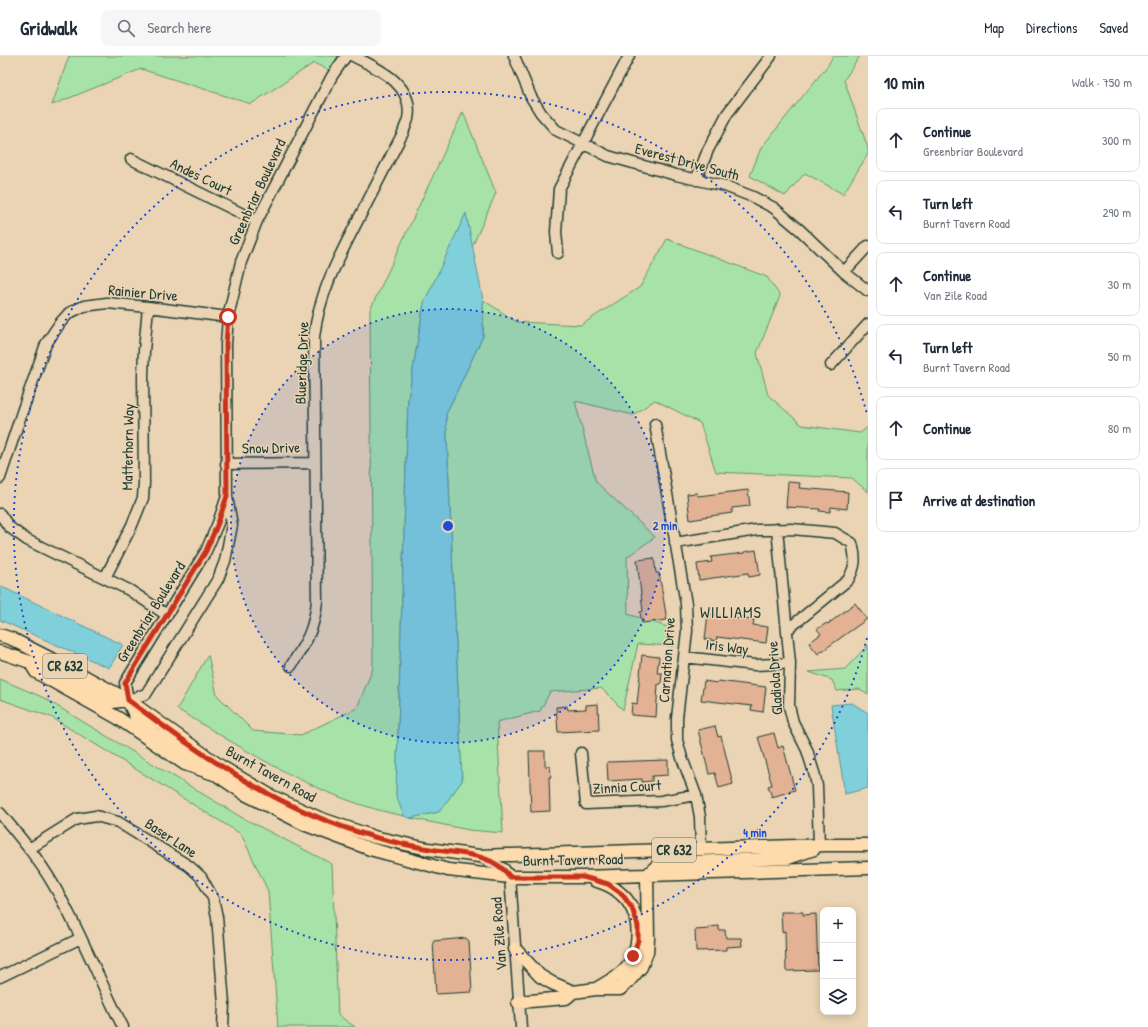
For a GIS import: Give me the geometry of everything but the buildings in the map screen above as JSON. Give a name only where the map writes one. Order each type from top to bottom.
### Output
[{"type":"main road","name":"Burnt Tavern Road","points":[[0,635],[12,639],[62,664],[128,700],[220,766],[271,796],[319,818],[374,837],[428,849],[479,856],[823,845],[868,845]]},
{"type":"main road","name":"Burnt Tavern Road","points":[[0,652],[30,662],[36,672],[118,718],[185,764],[217,775],[245,794],[306,825],[370,849],[448,870],[510,877],[583,877],[866,866]]},
{"type":"main road","points":[[30,662],[40,664],[112,702],[128,700],[138,721],[153,733],[217,775]]},
{"type":"main road","points":[[515,948],[540,976],[552,984],[573,992],[596,989],[620,989],[641,967],[647,952],[647,875],[657,866],[668,863],[788,858],[823,845]]},
{"type":"main road","points":[[583,877],[608,884],[622,894],[632,908],[638,926],[638,940],[633,956],[623,971],[596,989]]},
{"type":"main road","points":[[518,1002],[566,998],[573,992]]},
{"type":"street","name":"Greenbriar Boulevard","points":[[227,496],[218,523],[206,551],[125,683],[128,700],[146,694],[218,579],[225,561],[232,525],[227,496],[226,344],[228,317],[241,262],[257,221],[332,76],[346,56]]},
{"type":"street","name":"Blueridge Drive","points":[[291,666],[305,644],[315,619],[317,601],[314,337],[320,307],[333,269],[403,133],[408,118],[407,100],[397,83],[385,72],[352,56]]},
{"type":"street","name":"Everest Drive South","points":[[514,56],[531,97],[541,113],[556,130],[608,156],[696,180],[725,186],[754,197],[774,208],[800,230],[844,272],[868,291]]},
{"type":"street","points":[[558,253],[556,232],[560,189],[629,56]]},
{"type":"street","points":[[696,180],[708,150],[727,114],[771,56]]},
{"type":"street","name":"Andes Court","points":[[131,159],[257,221]]},
{"type":"street","points":[[844,272],[868,246]]},
{"type":"street","name":"Rainier Drive","points":[[0,478],[46,344],[60,323],[69,313],[84,306],[107,303],[228,317]]},
{"type":"street","name":"Matterhorn Way","points":[[105,578],[132,525],[142,498],[144,483],[144,376],[148,307]]},
{"type":"street","points":[[830,365],[868,324]]},
{"type":"street","name":"Carnation Drive","points":[[655,424],[686,604],[687,631],[677,718],[677,740],[696,795],[700,817],[701,850]]},
{"type":"street","name":"Snow Drive","points":[[226,464],[315,462]]},
{"type":"street","points":[[0,514],[9,527],[27,540],[129,590],[167,614]]},
{"type":"street","points":[[675,543],[757,530],[777,529],[835,533],[852,543],[855,557],[854,570],[848,580],[787,630]]},
{"type":"street","name":"Gladiola Drive","points":[[777,529],[790,663],[789,706],[793,722],[807,750],[815,776],[823,845]]},
{"type":"street","name":"Iris Way","points":[[684,657],[755,665],[790,663]]},
{"type":"street","name":"Zinnia Court","points":[[581,753],[586,804],[661,801],[696,795]]},
{"type":"street","points":[[0,813],[29,849],[53,884],[81,938],[109,1000],[124,1027]]},
{"type":"street","name":"Baser Lane","points":[[29,849],[77,818],[96,816],[118,822],[189,866],[201,877],[214,898],[217,917],[224,1004],[223,1027]]},
{"type":"street","name":"Van Zile Road","points":[[479,856],[504,869],[510,877],[520,1027]]},
{"type":"street","points":[[0,977],[81,938]]},
{"type":"green space","points":[[69,56],[347,56],[338,75],[314,63],[251,104],[141,69],[52,105]]},
{"type":"green space","points":[[833,56],[860,56],[844,80],[868,148],[868,154],[843,194],[805,173],[785,196],[750,176],[761,148],[828,65]]},
{"type":"green space","points":[[463,112],[496,193],[472,247],[466,214],[424,303],[408,399],[396,795],[404,816],[373,809],[344,799],[286,773],[177,709],[208,655],[217,695],[253,731],[301,735],[357,708],[373,668],[370,310]]},
{"type":"green space","points":[[667,239],[767,277],[780,296],[757,353],[768,395],[802,425],[860,433],[868,427],[868,492],[852,478],[716,472],[700,423],[655,400],[633,415],[575,401],[596,482],[655,537],[627,557],[628,614],[671,628],[673,646],[638,644],[623,710],[601,688],[550,692],[540,711],[497,722],[503,833],[469,830],[410,818],[439,812],[462,781],[446,414],[483,336],[483,300],[517,322],[581,325],[640,287]]},
{"type":"green space","points":[[868,645],[868,695],[859,689],[837,691],[832,680],[809,672],[845,669]]},
{"type":"green space","points":[[0,679],[42,697],[241,817],[332,864],[338,1015],[355,1027],[278,1027],[268,891],[241,834],[51,717],[0,699]]},
{"type":"water","points":[[466,213],[483,300],[483,336],[446,414],[462,781],[439,812],[410,818],[404,816],[396,795],[408,399],[424,303]]},
{"type":"water","points":[[0,586],[123,645],[109,668],[0,620]]},
{"type":"water","points":[[852,703],[868,713],[868,788],[845,794],[831,705]]},
{"type":"district","name":"WILLIAMS","points":[[731,612]]},
{"type":"route","points":[[228,317],[226,344],[227,496],[218,523],[206,551],[125,683],[128,700],[220,766],[271,796],[319,818],[374,837],[428,849],[479,856],[504,869],[510,877],[583,877],[608,884],[622,894],[632,908],[638,926],[638,940],[633,956]]}]
